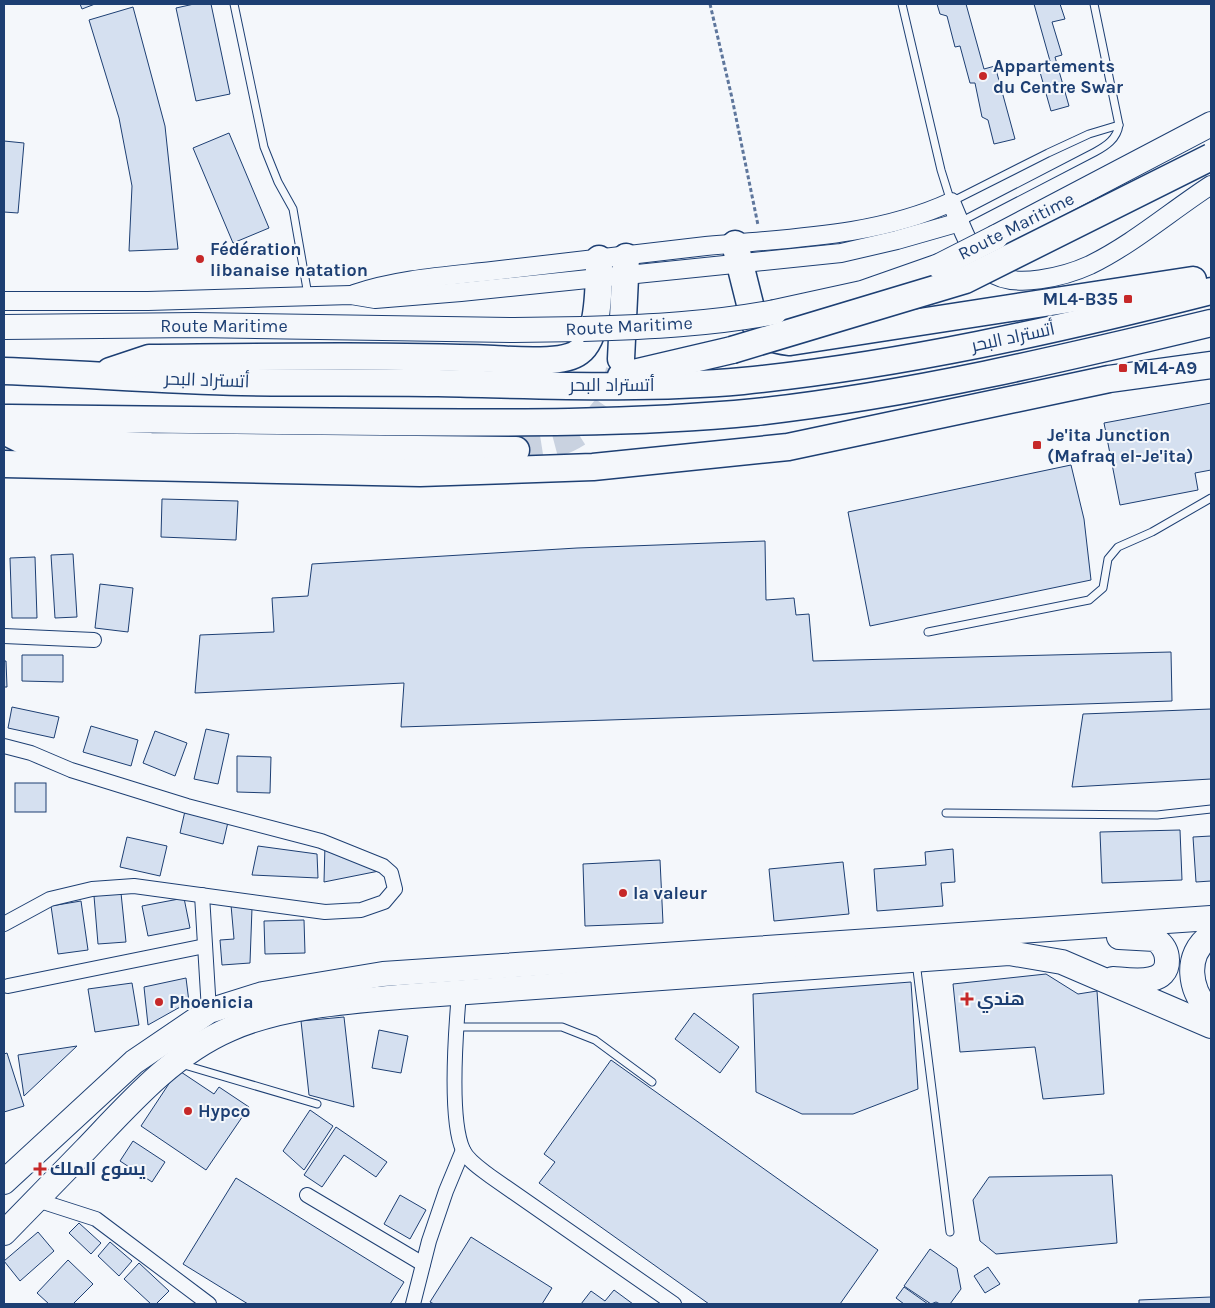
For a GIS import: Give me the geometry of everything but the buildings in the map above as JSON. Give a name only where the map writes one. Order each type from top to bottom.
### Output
[{"type":"highway","name":"Route Maritime","points":[[4,327],[196,325],[514,330],[663,326],[738,319],[862,293],[939,266],[1211,124]]},
{"type":"highway","points":[[598,386],[624,374],[732,350],[965,280],[1211,157]]},
{"type":"highway","points":[[746,250],[755,324],[762,334],[774,340],[790,342],[1211,277]]},
{"type":"highway","points":[[621,359],[626,266]]},
{"type":"highway","points":[[99,376],[149,358],[408,356],[512,360],[566,359],[578,354],[588,346],[597,309],[599,268]]},
{"type":"highway","name":"أتستراد البحر","points":[[4,371],[243,382],[350,381],[598,386],[743,380],[876,364],[1055,328],[1211,291]]},
{"type":"highway","name":"أتستراد البحر","points":[[4,418],[480,423],[683,417],[754,412],[847,400],[1034,366],[1211,323]]},
{"type":"highway","points":[[1034,366],[1138,362],[1211,364]]},
{"type":"highway","points":[[4,464],[420,473],[593,467],[788,447],[1092,383],[1211,364]]},
{"type":"highway","points":[[4,432],[24,441],[131,445],[516,450]]},
{"type":"highway","points":[[8,1173],[134,1062],[210,1011],[263,994],[383,974],[1211,918]]},
{"type":"highway","points":[[992,932],[1145,937],[1156,939],[1165,950],[1166,967],[1152,980],[1099,978]]},
{"type":"highway","points":[[1211,935],[1200,945],[1195,955],[1192,977],[1198,998],[1211,1013]]},
{"type":"highway","points":[[4,1233],[174,1062],[190,1050],[230,1029],[264,1018],[317,1006],[459,993],[1009,953],[1062,962],[1211,1026]]},
{"type":"street","points":[[4,301],[148,301],[351,295],[372,287],[459,275],[626,266],[746,250],[911,217],[951,202],[976,254],[993,274],[1015,281],[1040,279],[1069,272],[1101,259],[1211,185]]},
{"type":"street","points":[[746,250],[841,254],[960,222]]},
{"type":"street","points":[[4,636],[94,640]]},
{"type":"street","points":[[4,746],[31,753],[71,770],[187,806],[321,840],[383,866],[391,873],[395,889],[384,902],[361,910],[325,912],[134,886],[92,889],[50,899],[4,924]]},
{"type":"street","points":[[202,895],[210,1011]]},
{"type":"street","points":[[8,986],[205,946]]},
{"type":"street","points":[[459,993],[456,1028],[456,1110],[458,1134],[463,1150],[473,1163],[484,1172],[674,1304]]},
{"type":"street","points":[[413,1304],[423,1264],[446,1191],[463,1150]]},
{"type":"street","points":[[307,1195],[423,1264]]},
{"type":"street","points":[[37,1200],[96,1219],[209,1304]]},
{"type":"lane","points":[[234,4],[264,147],[278,182],[293,208],[308,296]]},
{"type":"lane","points":[[902,4],[941,170],[951,202],[1089,134],[1119,125]]},
{"type":"lane","points":[[960,222],[1095,152],[1111,141],[1119,125],[1110,73],[1094,4]]},
{"type":"lane","points":[[928,632],[1089,600],[1102,588],[1108,559],[1118,547],[1211,498]]},
{"type":"lane","points":[[946,813],[1157,815],[1211,809]]},
{"type":"lane","points":[[916,959],[950,1232]]},
{"type":"lane","points":[[456,1028],[562,1027],[595,1040],[652,1082]]},
{"type":"lane","points":[[174,1062],[317,1104]]},
{"type":"path","points":[[710,4],[732,98],[746,250]]},
{"type":"tunnel","points":[[516,450],[558,443],[584,430],[599,416],[610,400],[614,392],[620,365]]},
{"type":"place","name":"Appartements du Centre Swar","points":[[983,76]]},
{"type":"place","name":"Fédération libanaise natation","points":[[200,259]]},
{"type":"place","name":"ML4-B35","points":[[1128,299]]},
{"type":"place","name":"ML4-A9","points":[[1123,368]]},
{"type":"place","name":"Je'ita Junction (Mafraq el-Je'ita)","points":[[1037,445]]},
{"type":"place","name":"la valeur","points":[[623,893]]},
{"type":"place","name":"هندي","points":[[967,999]]},
{"type":"place","name":"Phoenicia","points":[[159,1002]]},
{"type":"place","name":"Hypco","points":[[188,1111]]},
{"type":"place","name":"يسوع الملك","points":[[40,1169]]}]
